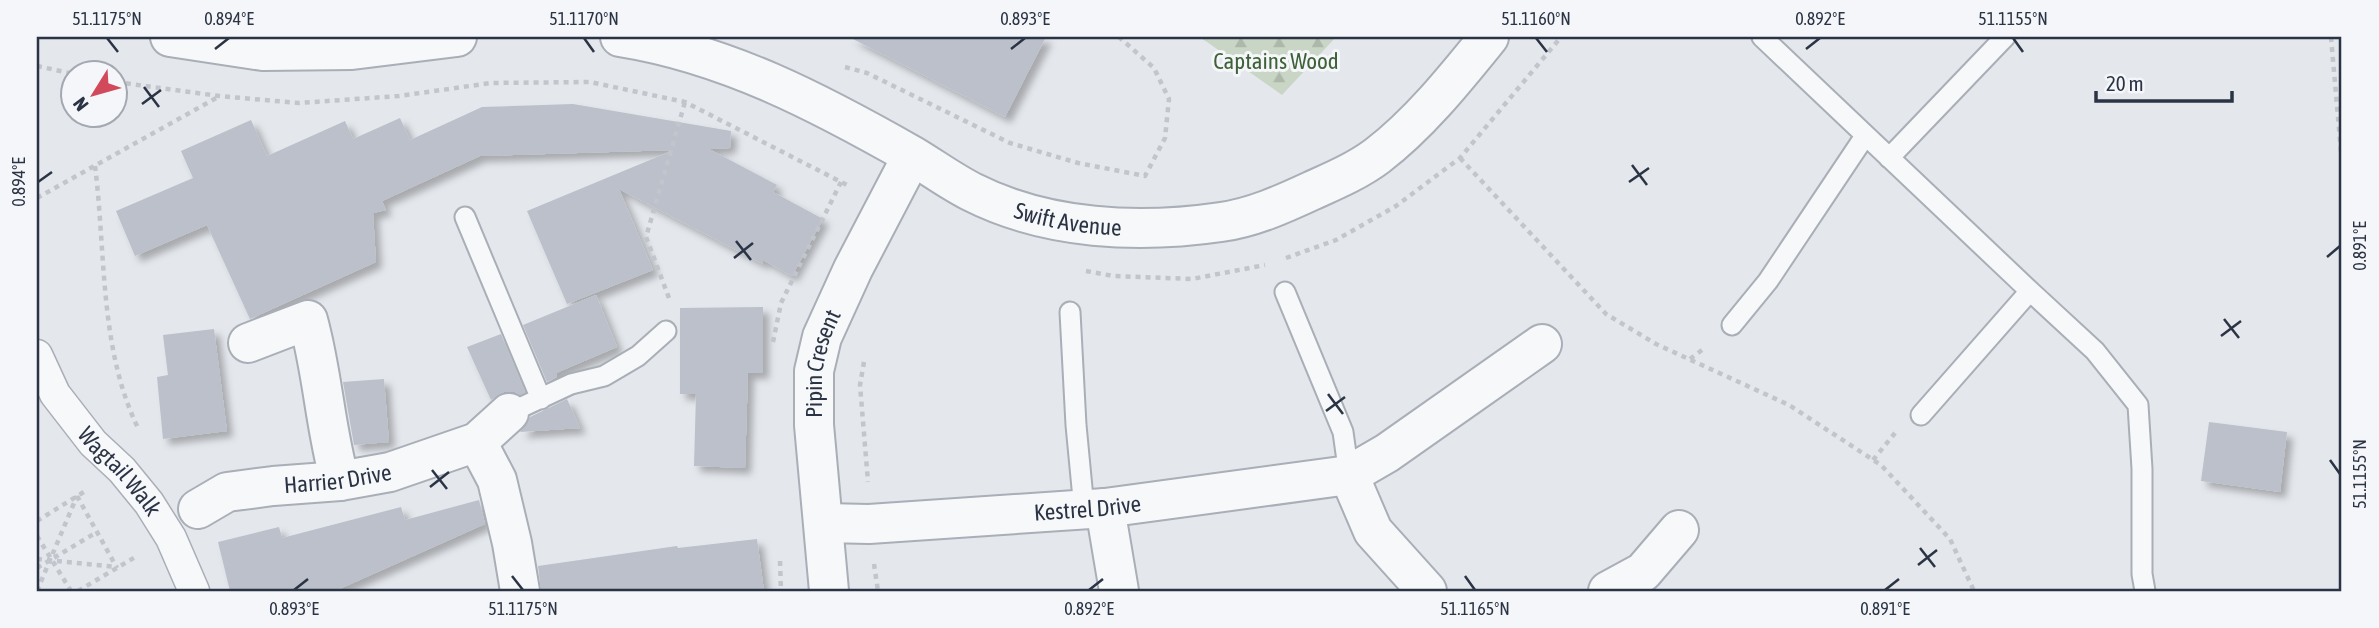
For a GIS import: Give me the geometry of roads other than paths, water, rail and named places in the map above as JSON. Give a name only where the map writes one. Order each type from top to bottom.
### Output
[{"type":"street","points":[[170,37],[263,51],[352,50],[457,37]]},
{"type":"street","name":"Swift Avenue","points":[[620,37],[663,44],[703,55],[754,74],[812,102],[973,192],[1038,217],[1079,225],[1118,228],[1223,222],[1280,205],[1337,180],[1376,157],[1422,115],[1489,37]]},
{"type":"street","name":"Pipin Cresent","points":[[829,591],[814,425],[814,371],[822,337],[853,269],[912,156]]},
{"type":"street","points":[[248,343],[308,320],[319,359],[331,449],[340,481]]},
{"type":"street","points":[[1427,591],[1373,531],[1349,475],[1387,453],[1542,344]]},
{"type":"street","name":"Wagtail Walk","points":[[37,355],[55,394],[93,443],[122,470],[149,503],[171,538],[194,591]]},
{"type":"street","name":"Harrier Drive","points":[[198,509],[227,492],[340,481],[390,472],[477,442],[525,406]]},
{"type":"street","points":[[477,442],[497,480],[520,591]]},
{"type":"street","name":"Kestrel Drive","points":[[824,523],[869,524],[1095,509],[1349,475]]},
{"type":"street","points":[[1095,509],[1119,591]]},
{"type":"street","points":[[1608,591],[1643,572],[1679,530]]},
{"type":"lane","points":[[1762,37],[2095,351],[2138,405],[2142,469],[2142,574],[2145,591]]},
{"type":"lane","points":[[1889,158],[2005,37]]},
{"type":"lane","points":[[1732,325],[1768,281],[1865,136]]},
{"type":"lane","points":[[466,216],[525,406],[571,384],[604,376],[638,356],[666,331]]},
{"type":"lane","points":[[1921,415],[2030,291]]},
{"type":"lane","points":[[1285,292],[1343,432],[1349,475]]},
{"type":"lane","points":[[1070,312],[1076,425],[1095,509]]},
{"type":"park label","name":"Captains Wood","points":[[1276,61]]}]
